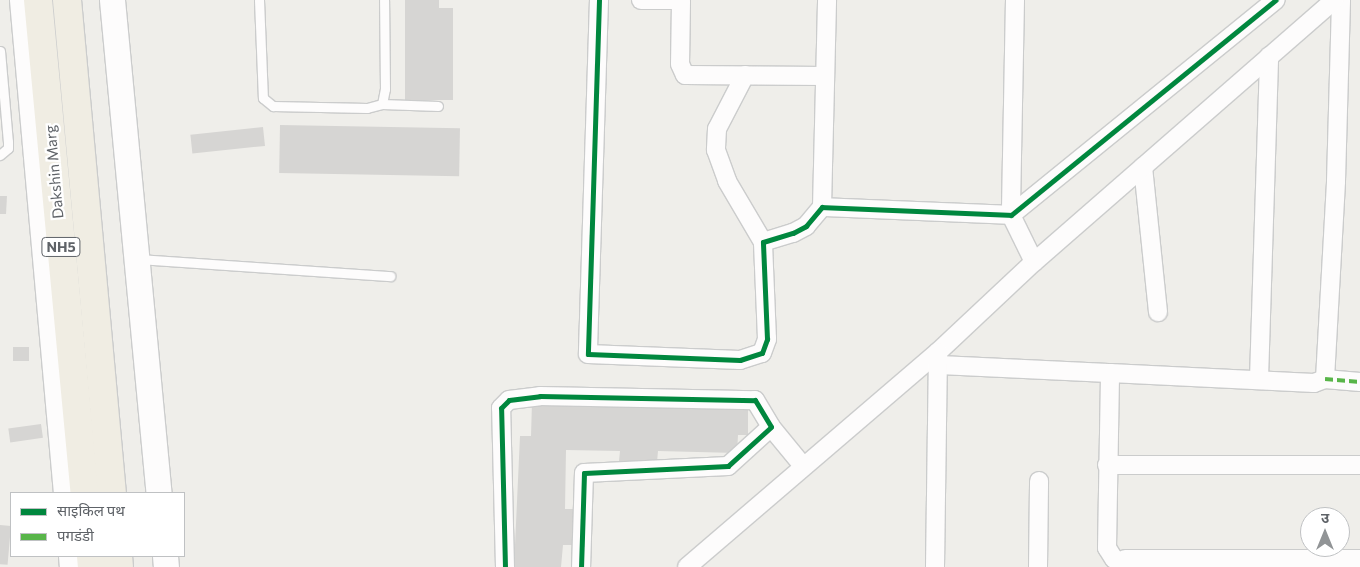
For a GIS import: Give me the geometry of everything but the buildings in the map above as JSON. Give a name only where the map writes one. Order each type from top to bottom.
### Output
[{"type":"highway","name":"Dakshin Marg","points":[[38,0],[85,492]]},
{"type":"highway","name":"NH5","points":[[66,0],[112,492]]},
{"type":"street","points":[[22,0],[66,492]]},
{"type":"street","points":[[112,0],[159,492]]},
{"type":"street","points":[[599,0],[588,354],[740,360],[762,353],[766,339],[763,242],[726,181],[716,150],[717,129],[745,75]]},
{"type":"street","points":[[641,0],[681,1],[682,71],[693,76],[825,76]]},
{"type":"street","points":[[763,242],[793,234],[806,226],[822,207],[827,0]]},
{"type":"street","points":[[1014,0],[1011,215],[1034,262]]},
{"type":"street","points":[[822,207],[1011,215],[1276,0]]},
{"type":"street","points":[[687,567],[803,466],[938,358],[1034,262],[1334,0]]},
{"type":"street","points":[[1325,379],[1336,181],[1340,0]]},
{"type":"street","points":[[1259,379],[1268,56]]},
{"type":"street","points":[[1143,167],[1158,312]]},
{"type":"street","points":[[938,358],[1110,373],[1314,383],[1325,379],[1360,382]]},
{"type":"street","points":[[935,567],[938,358]]},
{"type":"street","points":[[1110,373],[1107,548],[1114,559],[1140,567]]},
{"type":"street","points":[[505,567],[502,408],[509,400],[540,396],[755,400],[771,427],[803,466]]},
{"type":"street","points":[[581,567],[584,473],[728,466],[771,427]]},
{"type":"street","points":[[1107,464],[1360,465]]},
{"type":"street","points":[[1038,567],[1039,481]]},
{"type":"street","points":[[1114,559],[1360,559]]},
{"type":"lane","points":[[259,0],[263,98],[273,106],[367,108],[382,104],[438,106]]},
{"type":"lane","points":[[382,104],[386,88],[384,0]]},
{"type":"lane","points":[[0,51],[8,148],[0,155]]},
{"type":"lane","points":[[137,259],[390,276]]},
{"type":"marked path","points":[[1325,379],[1360,382]]},
{"type":"cycle path","points":[[599,0],[588,354],[740,360],[762,353],[767,339],[763,242],[793,233],[806,226],[822,207],[1011,215],[1276,0]]},
{"type":"cycle path","points":[[505,567],[501,408],[509,400],[540,396],[755,400],[771,427],[728,466],[584,473],[581,567]]}]
